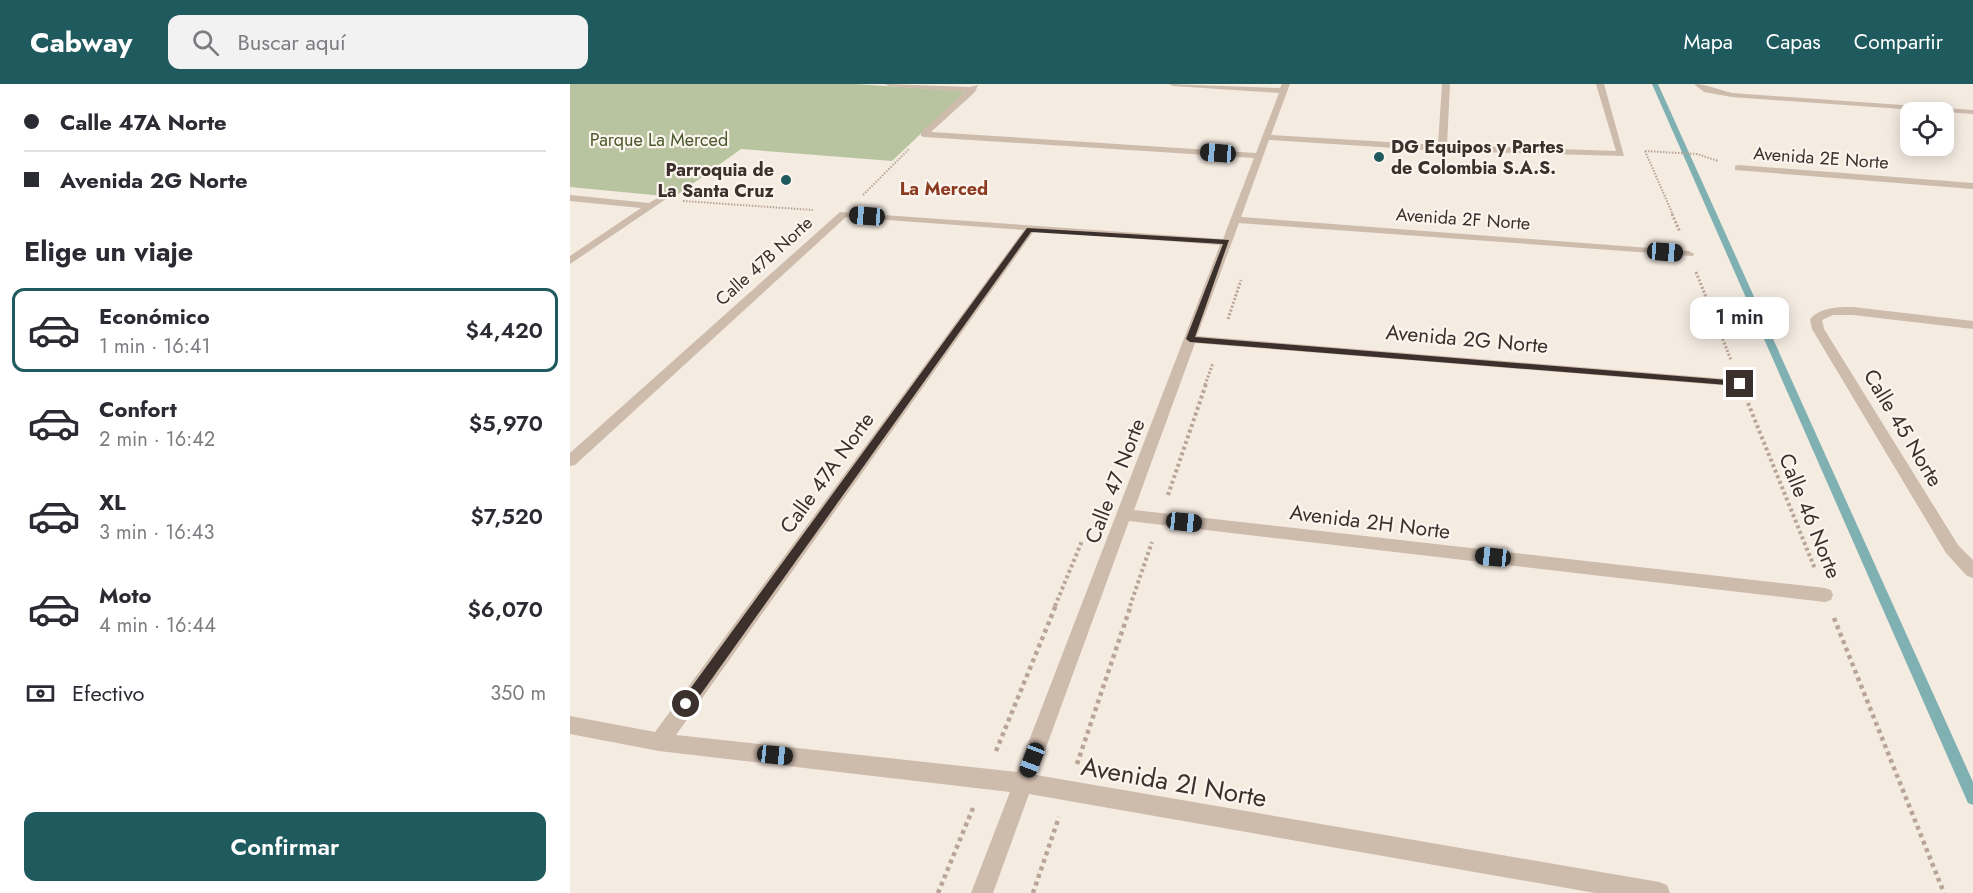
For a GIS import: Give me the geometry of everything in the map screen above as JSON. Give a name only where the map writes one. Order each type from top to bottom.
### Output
[{"type":"street","points":[[889,84],[975,87]]},
{"type":"street","points":[[1173,84],[1285,88]]},
{"type":"street","points":[[1442,148],[1446,84]]},
{"type":"street","points":[[1267,137],[1442,148],[1621,154],[1600,84]]},
{"type":"street","points":[[1698,84],[1707,90],[1732,94],[1973,112]]},
{"type":"street","points":[[924,134],[975,87]]},
{"type":"street","name":"Calle 47 Norte","points":[[982,893],[1285,88]]},
{"type":"street","points":[[924,134],[1260,156]]},
{"type":"street","name":"Avenida 2E Norte","points":[[1738,168],[1973,186]]},
{"type":"street","points":[[570,198],[651,206]]},
{"type":"street","points":[[570,261],[661,199]]},
{"type":"street","points":[[845,213],[1030,230],[1227,242]]},
{"type":"street","name":"Calle 47B Norte","points":[[570,461],[845,213]]},
{"type":"street","name":"Avenida 2F Norte","points":[[1235,220],[1689,254]]},
{"type":"street","name":"Calle 47A Norte","points":[[659,742],[1030,230]]},
{"type":"street","name":"Calle 45 Norte","points":[[1973,325],[1834,311],[1822,314],[1816,319],[1818,329],[1952,549],[1973,571]]},
{"type":"street","name":"Avenida 2G Norte","points":[[1190,339],[1740,384]]},
{"type":"street","name":"Avenida 2H Norte","points":[[1125,515],[1825,596]]},
{"type":"street","name":"Avenida 2I Norte","points":[[570,724],[659,742],[1023,783],[1659,893]]},
{"type":"path","points":[[661,199],[845,213],[924,134]]},
{"type":"path","name":"Calle 46 Norte","points":[[1697,154],[1645,151],[1689,254],[1944,893]]},
{"type":"green space","name":"Parque La Merced","points":[[570,84],[855,84],[966,91],[892,161],[741,149],[674,197],[570,187]]},
{"type":"waterway","points":[[1655,84],[1973,798]]},
{"type":"place","name":"DG Equipos y Partes de Colombia S.A.S.","points":[[1379,157]]},
{"type":"place","name":"Parroquia de La Santa Cruz","points":[[786,180]]},
{"type":"district","name":"La Merced","points":[[944,189]]},
{"type":"route","points":[[686,704],[1030,230],[1227,242],[1190,339],[1740,384]]}]
